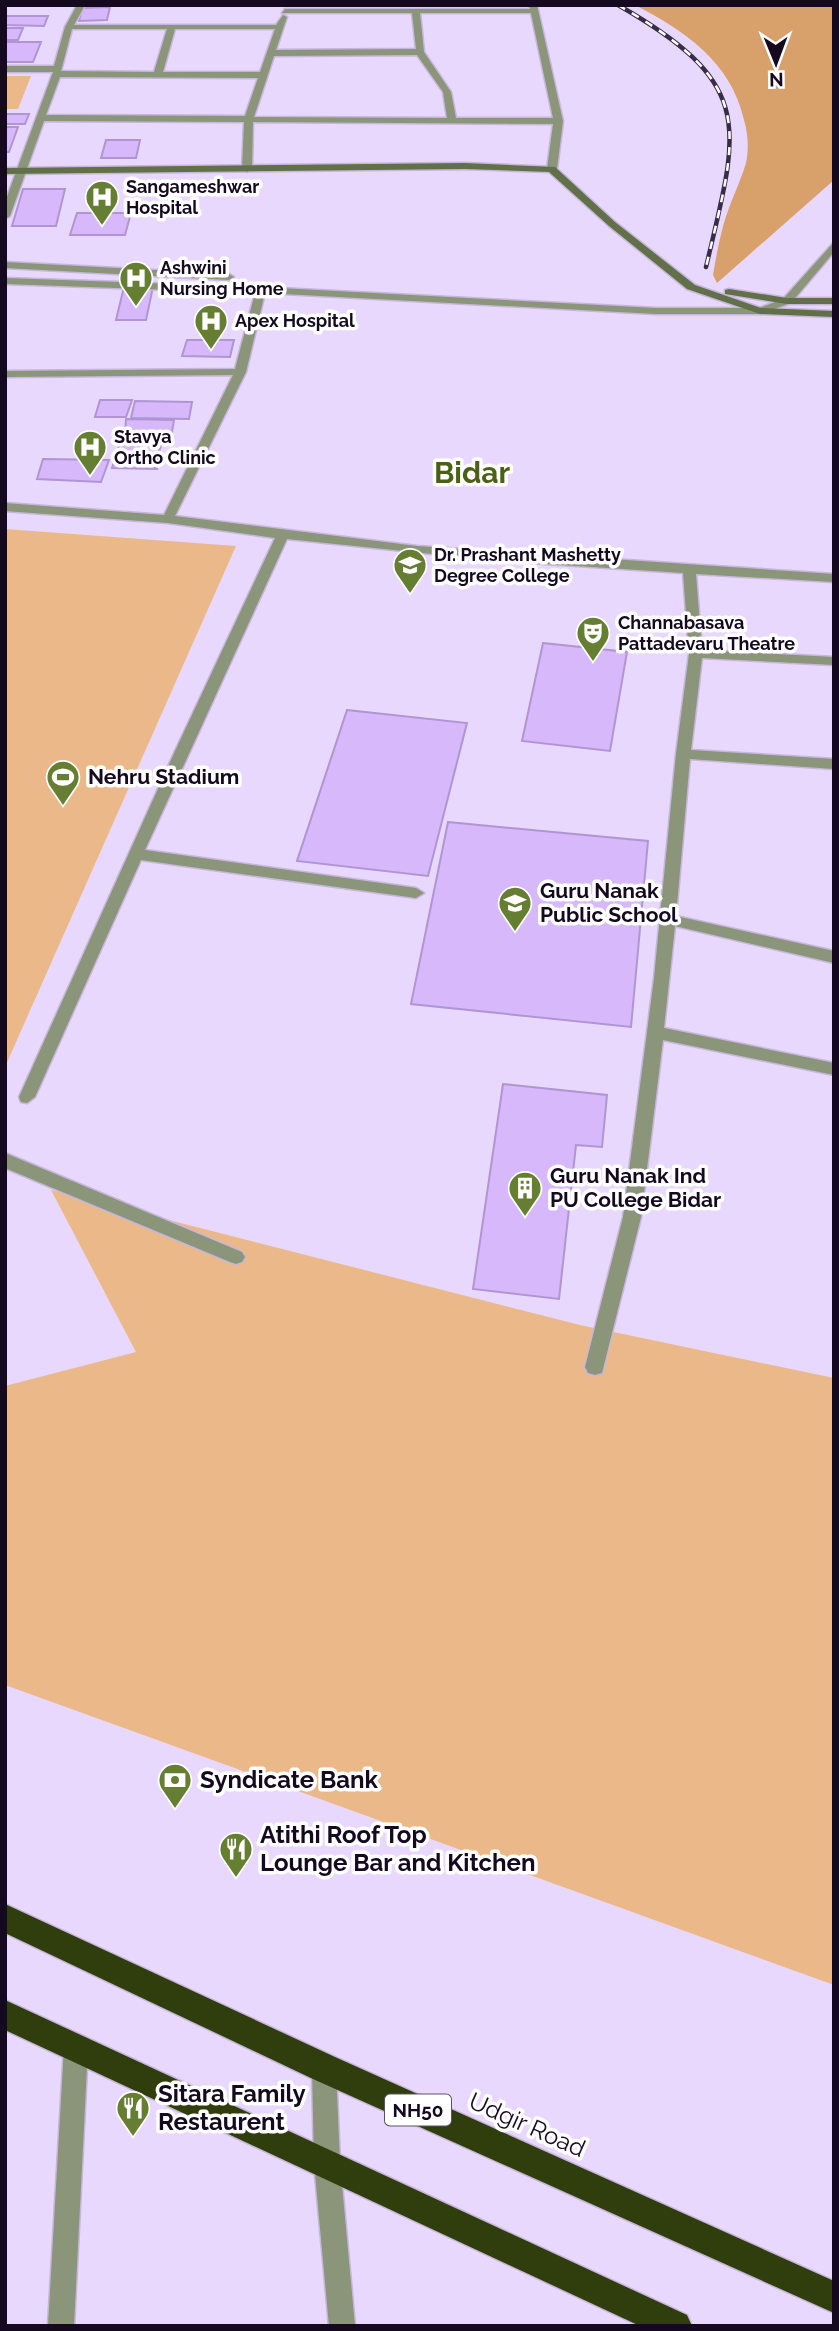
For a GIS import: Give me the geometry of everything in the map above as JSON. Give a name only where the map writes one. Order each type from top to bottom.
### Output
[{"type":"highway","name":"Udgir Road","points":[[5,1918],[324,2068],[834,2297]]},
{"type":"highway","points":[[5,2015],[676,2326]]},
{"type":"main road","points":[[5,171],[465,166],[551,169],[691,287],[761,311],[834,314]]},
{"type":"main road","points":[[691,287],[788,301],[834,301]]},
{"type":"street","points":[[5,5],[31,5]]},
{"type":"street","points":[[5,216],[19,171],[57,72],[69,27],[81,5]]},
{"type":"street","points":[[247,169],[249,118],[285,8],[416,12],[534,8],[558,121],[551,169]]},
{"type":"street","points":[[416,12],[420,52],[447,92],[452,120]]},
{"type":"street","points":[[158,74],[172,25]]},
{"type":"street","points":[[69,27],[280,27]]},
{"type":"street","points":[[272,53],[420,52]]},
{"type":"street","points":[[5,69],[264,75]]},
{"type":"street","points":[[40,118],[558,121]]},
{"type":"street","points":[[5,281],[261,290],[656,311],[761,311],[788,301],[834,245]]},
{"type":"street","points":[[5,265],[736,303],[757,296]]},
{"type":"street","points":[[168,519],[240,372],[261,290]]},
{"type":"street","points":[[5,374],[240,372]]},
{"type":"street","points":[[5,507],[168,519],[282,537],[690,570],[834,578]]},
{"type":"street","points":[[27,1097],[282,537]]},
{"type":"street","points":[[595,1367],[632,1216],[655,1032],[682,754],[696,654],[690,570]]},
{"type":"street","points":[[696,654],[834,662]]},
{"type":"street","points":[[682,754],[834,764]]},
{"type":"street","points":[[136,854],[416,893]]},
{"type":"street","points":[[667,919],[834,957]]},
{"type":"street","points":[[655,1032],[834,1069]]},
{"type":"street","points":[[5,1160],[236,1257]]},
{"type":"street","points":[[61,2326],[76,2047]]},
{"type":"street","points":[[324,2068],[327,2163],[342,2326]]},
{"type":"shaded area","points":[[635,5],[834,5],[834,180],[717,283],[713,275],[726,215],[747,158],[748,141],[738,99],[729,81],[703,50],[671,26]]},
{"type":"shaded area","points":[[5,76],[31,76],[18,109],[5,109]]},
{"type":"shaded area","name":"Nehru Stadium","points":[[5,529],[236,546],[5,1067]]},
{"type":"shaded area","points":[[51,1190],[580,1325],[834,1378],[834,1985],[5,1685],[5,1386],[136,1352]]},
{"type":"building","points":[[110,7],[107,20],[79,21],[82,8]]},
{"type":"building","points":[[5,16],[48,16],[44,26],[5,25]]},
{"type":"building","points":[[5,28],[23,28],[18,40],[5,40]]},
{"type":"building","points":[[5,42],[41,42],[33,62],[5,62]]},
{"type":"building","points":[[5,114],[29,114],[25,124],[5,124]]},
{"type":"building","points":[[5,127],[18,127],[9,152],[5,152]]},
{"type":"building","points":[[106,140],[140,140],[136,158],[101,158]]},
{"type":"building","points":[[23,189],[65,189],[56,226],[12,226]]},
{"type":"building","points":[[77,213],[131,213],[125,235],[70,235]]},
{"type":"building","points":[[124,287],[153,287],[146,320],[116,320]]},
{"type":"building","points":[[187,340],[234,340],[230,357],[182,356]]},
{"type":"building","points":[[100,400],[132,400],[126,417],[95,417]]},
{"type":"building","points":[[135,401],[192,402],[189,419],[131,418]]},
{"type":"building","points":[[126,419],[174,420],[171,438],[125,435]]},
{"type":"building","points":[[122,437],[162,441],[155,468],[158,469],[112,468]]},
{"type":"building","points":[[43,459],[109,460],[101,482],[37,479]]},
{"type":"building","points":[[543,643],[627,652],[610,751],[522,741]]},
{"type":"building","points":[[347,710],[467,723],[428,876],[297,861]]},
{"type":"building","points":[[448,822],[648,841],[631,1027],[411,1004]]},
{"type":"building","name":"Guru Nanak Ind PU College Bidar","points":[[503,1084],[607,1095],[602,1147],[576,1145],[559,1299],[473,1289]]},
{"type":"railway","points":[[618,5],[663,33],[695,60],[716,86],[727,114],[730,144],[726,178],[706,267]]},
{"type":"place","name":"Sangameshwar Hospital","points":[[102,227]]},
{"type":"place","name":"Ashwini Nursing Home","points":[[136,308]]},
{"type":"place","name":"Apex Hospital","points":[[211,351]]},
{"type":"place","name":"Stavya Ortho Clinic","points":[[90,477]]},
{"type":"place","name":"Dr. Prashant Mashetty Degree College","points":[[410,595]]},
{"type":"place","name":"Channabasava Pattadevaru Theatre","points":[[593,663]]},
{"type":"place","name":"Nehru Stadium","points":[[63,807]]},
{"type":"place","name":"Guru Nanak Public School","points":[[515,933]]},
{"type":"place","name":"Guru Nanak Ind PU College Bidar","points":[[525,1218]]},
{"type":"place","name":"Syndicate Bank","points":[[175,1810]]},
{"type":"place","name":"Atithi Roof Top Lounge Bar and Kitchen","points":[[236,1879]]},
{"type":"place","name":"Sitara Family Restaurent","points":[[133,2138]]},
{"type":"district","name":"Bidar","points":[[472,473]]}]
